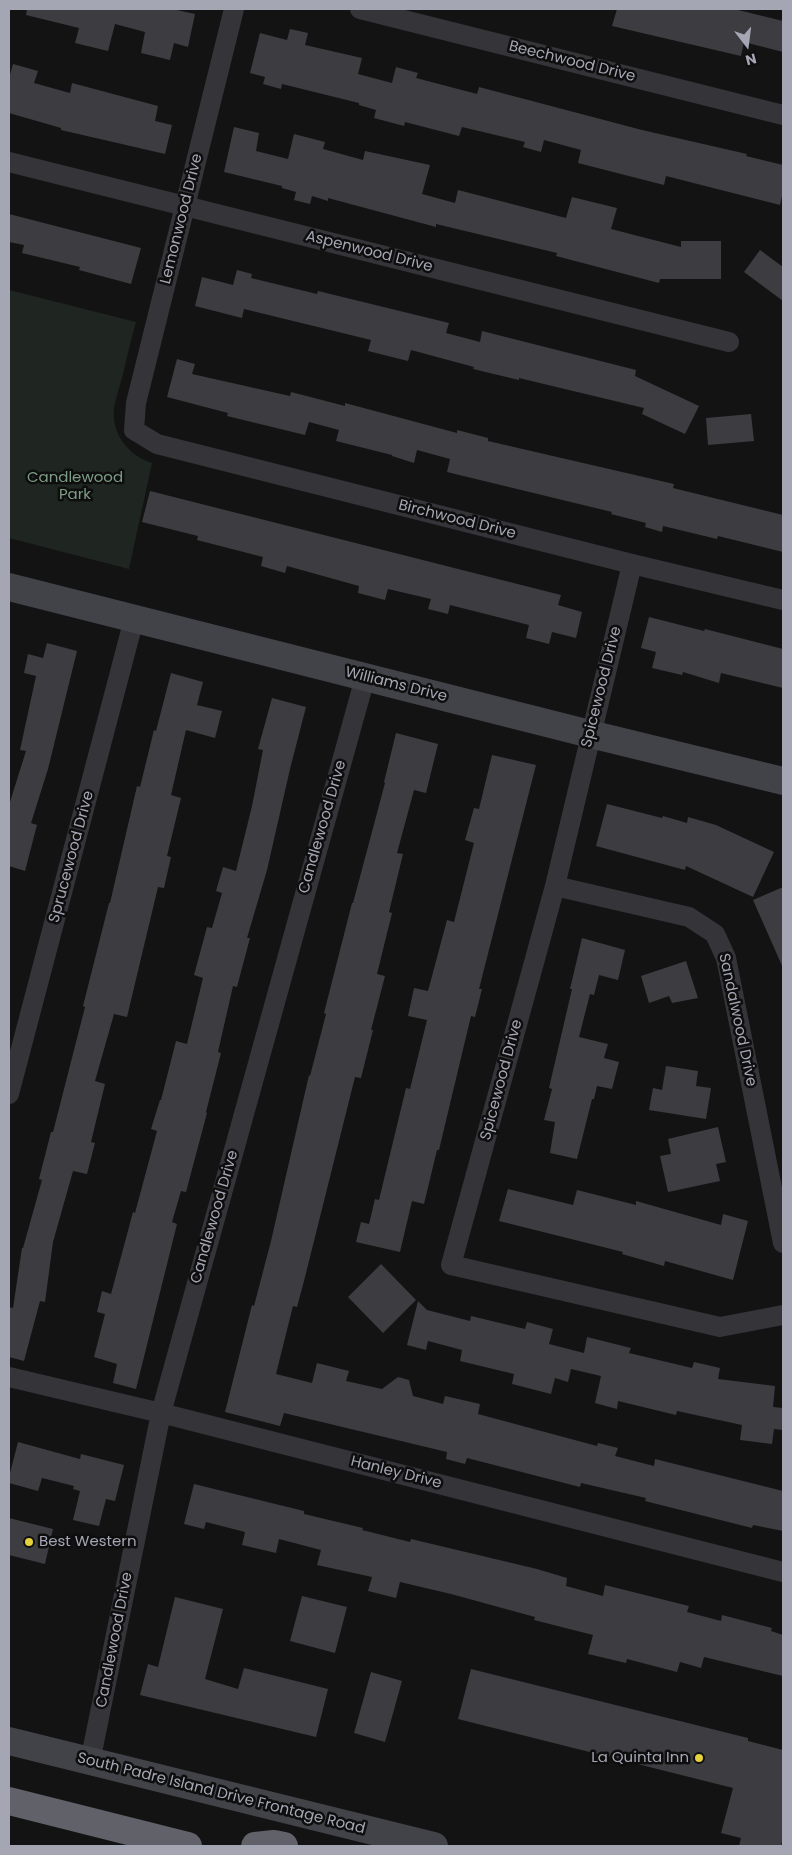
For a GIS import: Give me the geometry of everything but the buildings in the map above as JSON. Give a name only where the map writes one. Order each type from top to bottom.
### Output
[{"type":"highway","points":[[9,1801],[188,1846]]},
{"type":"highway","points":[[255,1846],[274,1844],[284,1846]]},
{"type":"street","name":"Lemonwood Drive","points":[[134,430],[136,403],[234,9]]},
{"type":"street","name":"Beechwood Drive","points":[[360,9],[783,115]]},
{"type":"street","name":"Aspenwood Drive","points":[[9,162],[729,342]]},
{"type":"street","name":"Birchwood Drive","points":[[134,430],[157,444],[632,564],[783,600]]},
{"type":"street","name":"Spicewood Drive","points":[[632,564],[554,886],[451,1265],[720,1327],[783,1315]]},
{"type":"street","name":"Williams Drive","points":[[9,587],[365,678],[783,781]]},
{"type":"street","name":"Sprucewood Drive","points":[[9,1094],[134,619]]},
{"type":"street","name":"Candlewood Drive","points":[[90,1762],[161,1413],[365,678]]},
{"type":"street","name":"Sandalwood Drive","points":[[554,886],[689,917],[715,934],[726,958],[783,1243]]},
{"type":"street","name":"Hanley Drive","points":[[9,1377],[161,1413],[783,1572]]},
{"type":"street","name":"South Padre Island Drive Frontage Road","points":[[9,1741],[434,1846]]},
{"type":"green space","name":"Candlewood Park","points":[[9,290],[136,322],[114,408],[115,427],[123,443],[129,449],[144,460],[152,463],[129,569],[9,538]]},
{"type":"place","name":"Best Western","points":[[29,1542]]},
{"type":"place","name":"La Quinta Inn","points":[[699,1758]]}]
